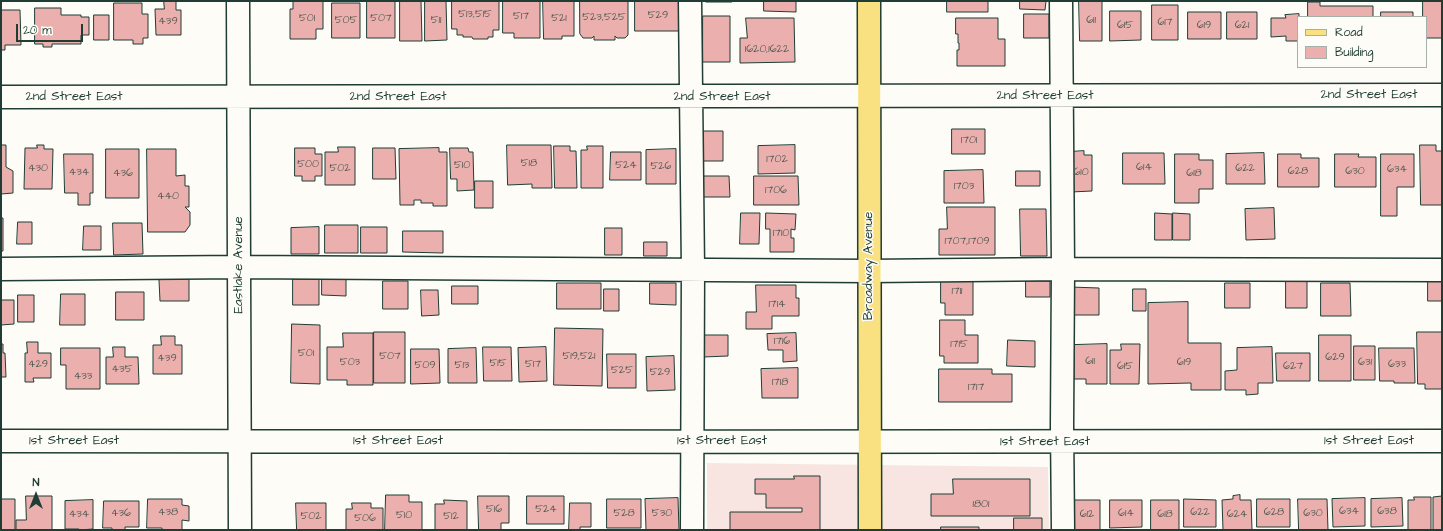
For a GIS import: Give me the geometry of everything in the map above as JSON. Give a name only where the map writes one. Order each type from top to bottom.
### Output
[{"type":"main road","name":"Broadway Avenue","points":[[869,1],[870,530]]},
{"type":"street","name":"Eastlake Avenue","points":[[238,1],[240,530]]},
{"type":"street","points":[[690,1],[693,270],[692,530]]},
{"type":"street","points":[[1061,1],[1063,530]]},
{"type":"street","name":"2nd Street East","points":[[1,96],[1442,95]]},
{"type":"street","points":[[1,269],[240,267],[869,271],[1063,269],[1442,270]]},
{"type":"street","name":"1st Street East","points":[[1,441],[1442,441]]},
{"type":"shaded area","points":[[707,463],[1048,467],[1049,530],[707,530]]},
{"type":"building","points":[[164,1],[176,1],[176,10],[181,10],[181,35],[156,35],[155,9],[164,9]]},
{"type":"building","points":[[293,1],[323,1],[323,29],[316,29],[316,39],[290,39],[290,9],[293,9]]},
{"type":"building","points":[[367,1],[395,1],[395,38],[367,38]]},
{"type":"building","points":[[400,1],[421,1],[422,41],[400,41]]},
{"type":"building","points":[[425,1],[446,1],[447,40],[425,41]]},
{"type":"building","points":[[452,1],[499,1],[499,30],[493,30],[493,37],[488,37],[488,39],[473,39],[472,37],[457,35],[457,29],[452,29]]},
{"type":"building","points":[[503,1],[540,1],[540,38],[514,38],[514,33],[503,33]]},
{"type":"building","points":[[543,1],[574,1],[574,36],[562,36],[562,39],[544,39]]},
{"type":"building","points":[[580,1],[628,1],[628,35],[625,38],[617,38],[615,36],[615,40],[594,40],[594,36],[592,38],[583,38],[580,34]]},
{"type":"building","points":[[635,1],[680,1],[680,31],[635,31]]},
{"type":"building","points":[[732,1],[732,2],[706,2]]},
{"type":"building","points":[[764,1],[796,1],[796,12],[764,11]]},
{"type":"building","points":[[947,1],[988,1],[988,12],[947,12]]},
{"type":"building","points":[[1020,1],[1046,1],[1045,10],[1020,9]]},
{"type":"building","points":[[1079,1],[1102,1],[1102,41],[1080,41]]},
{"type":"building","points":[[1423,1],[1442,1],[1442,38],[1427,38],[1427,16],[1423,16]]},
{"type":"building","points":[[1308,2],[1320,2],[1320,6],[1373,6],[1373,16],[1308,16]]},
{"type":"building","points":[[114,3],[142,3],[142,14],[148,14],[148,38],[143,38],[143,44],[133,44],[133,40],[114,40]]},
{"type":"building","points":[[332,3],[360,3],[360,38],[332,38]]},
{"type":"building","points":[[1152,5],[1178,5],[1178,40],[1152,40]]},
{"type":"building","points":[[35,8],[61,8],[61,15],[81,15],[81,17],[89,17],[89,35],[81,35],[81,44],[52,44],[52,47],[43,47],[43,44],[35,44]]},
{"type":"building","points":[[1,10],[20,10],[21,45],[5,45],[5,50],[1,50]]},
{"type":"building","points":[[1110,11],[1141,11],[1141,40],[1110,41]]},
{"type":"building","points":[[1188,12],[1221,12],[1221,39],[1188,39]]},
{"type":"building","points":[[1227,12],[1257,12],[1257,39],[1227,39]]},
{"type":"building","points":[[1381,12],[1413,12],[1413,16],[1381,16]]},
{"type":"building","points":[[1024,14],[1049,14],[1049,38],[1024,38]]},
{"type":"building","points":[[1299,14],[1299,16],[1297,16],[1297,41],[1286,41],[1286,36],[1271,37],[1271,18],[1286,18],[1285,15]]},
{"type":"building","points":[[94,15],[109,15],[109,40],[94,40]]},
{"type":"building","points":[[703,16],[730,16],[730,62],[703,62]]},
{"type":"building","points":[[746,18],[794,18],[795,62],[740,63],[740,38],[747,38]]},
{"type":"building","points":[[956,18],[998,18],[998,39],[1005,39],[1005,66],[957,66],[957,50],[959,50],[959,43],[958,34],[956,34]]},
{"type":"building","points":[[952,129],[985,129],[985,154],[952,154]]},
{"type":"building","points":[[702,131],[723,131],[723,161],[702,161]]},
{"type":"building","points":[[1,145],[6,145],[6,167],[13,171],[13,193],[1,194]]},
{"type":"building","points":[[37,145],[44,145],[44,149],[53,149],[52,189],[24,189],[25,148],[37,148]]},
{"type":"building","points":[[507,145],[551,145],[552,188],[532,188],[532,184],[508,185]]},
{"type":"building","points":[[795,145],[795,173],[758,174],[758,146]]},
{"type":"building","points":[[1420,145],[1436,145],[1436,151],[1442,151],[1442,205],[1421,205]]},
{"type":"building","points":[[554,146],[570,146],[570,151],[576,151],[577,188],[555,188]]},
{"type":"building","points":[[587,146],[603,146],[603,188],[581,188],[581,150],[587,150]]},
{"type":"building","points":[[338,147],[355,147],[355,185],[325,185],[325,152],[338,152]]},
{"type":"building","points":[[295,148],[315,148],[315,154],[322,154],[322,176],[315,176],[315,181],[302,181],[302,176],[295,176]]},
{"type":"building","points":[[373,148],[395,148],[396,179],[373,179]]},
{"type":"building","points":[[439,148],[439,152],[447,152],[447,206],[433,206],[433,203],[421,203],[421,200],[414,200],[414,205],[400,205],[399,149]]},
{"type":"building","points":[[450,148],[468,148],[469,152],[473,152],[474,190],[457,191],[457,179],[451,179]]},
{"type":"building","points":[[106,149],[139,149],[139,198],[106,198]]},
{"type":"building","points":[[147,149],[176,149],[176,176],[185,175],[185,186],[189,186],[189,207],[185,207],[190,212],[190,225],[185,232],[148,232]]},
{"type":"building","points":[[676,149],[676,184],[646,184],[646,150]]},
{"type":"building","points":[[1084,151],[1084,155],[1092,155],[1092,191],[1071,192],[1070,152]]},
{"type":"building","points":[[611,152],[641,152],[641,180],[610,180]]},
{"type":"building","points":[[1123,153],[1164,153],[1165,184],[1123,184]]},
{"type":"building","points":[[1264,153],[1265,184],[1226,184],[1226,154]]},
{"type":"building","points":[[64,154],[93,154],[93,193],[90,193],[90,205],[78,205],[78,193],[65,193]]},
{"type":"building","points":[[1175,154],[1199,154],[1199,160],[1213,160],[1213,189],[1199,189],[1199,203],[1175,203]]},
{"type":"building","points":[[1278,154],[1301,154],[1301,158],[1319,158],[1319,187],[1278,187]]},
{"type":"building","points":[[1335,154],[1359,154],[1358,157],[1376,157],[1376,187],[1335,187]]},
{"type":"building","points":[[1381,154],[1414,154],[1414,187],[1397,187],[1397,216],[1381,216]]},
{"type":"building","points":[[983,170],[984,203],[944,203],[944,171]]},
{"type":"building","points":[[1016,171],[1040,171],[1040,186],[1016,186]]},
{"type":"building","points":[[703,176],[729,176],[730,197],[703,197]]},
{"type":"building","points":[[754,176],[798,176],[799,205],[754,205]]},
{"type":"building","points":[[475,181],[493,181],[493,208],[475,208]]},
{"type":"building","points":[[947,207],[995,207],[995,255],[939,255],[939,229],[947,229]]},
{"type":"building","points":[[1274,208],[1275,239],[1246,240],[1245,209]]},
{"type":"building","points":[[1020,209],[1046,209],[1047,256],[1021,256]]},
{"type":"building","points":[[741,213],[760,213],[759,244],[740,244]]},
{"type":"building","points":[[766,213],[796,214],[795,230],[791,229],[791,238],[794,238],[794,252],[770,252],[770,229],[766,229]]},
{"type":"building","points":[[1155,213],[1172,214],[1172,240],[1155,240]]},
{"type":"building","points":[[1173,213],[1190,214],[1190,240],[1173,240]]},
{"type":"building","points":[[1,218],[3,218],[3,251],[1,251]]},
{"type":"building","points":[[18,222],[32,222],[32,244],[17,244]]},
{"type":"building","points":[[113,223],[142,223],[143,254],[114,255]]},
{"type":"building","points":[[325,225],[358,225],[358,253],[325,253]]},
{"type":"building","points":[[84,226],[101,226],[101,250],[83,250]]},
{"type":"building","points":[[319,227],[319,254],[291,254],[291,228]]},
{"type":"building","points":[[361,227],[387,227],[387,253],[361,253]]},
{"type":"building","points":[[605,228],[622,228],[622,255],[605,255]]},
{"type":"building","points":[[403,231],[443,231],[443,253],[403,252]]},
{"type":"building","points":[[644,242],[667,242],[667,256],[644,256]]},
{"type":"building","points":[[189,279],[189,301],[160,301],[159,280]]},
{"type":"building","points":[[293,279],[319,279],[319,305],[293,305]]},
{"type":"building","points":[[322,279],[346,279],[346,296],[322,295]]},
{"type":"building","points":[[1428,279],[1442,279],[1442,301],[1428,301]]},
{"type":"building","points":[[383,281],[408,281],[408,309],[383,309]]},
{"type":"building","points":[[941,281],[973,281],[973,315],[945,315],[945,303],[941,303]]},
{"type":"building","points":[[1026,281],[1050,281],[1050,297],[1026,297]]},
{"type":"building","points":[[1286,281],[1307,281],[1307,308],[1286,308]]},
{"type":"building","points":[[557,283],[601,283],[601,309],[557,309]]},
{"type":"building","points":[[650,283],[676,283],[676,305],[650,304]]},
{"type":"building","points":[[1225,283],[1250,283],[1250,308],[1225,308]]},
{"type":"building","points":[[1321,283],[1350,283],[1351,316],[1321,316]]},
{"type":"building","points":[[756,285],[796,285],[796,298],[799,298],[799,316],[772,316],[772,329],[746,329],[746,312],[756,312]]},
{"type":"building","points":[[452,286],[478,286],[478,304],[452,304]]},
{"type":"building","points":[[1070,287],[1099,288],[1099,315],[1069,315]]},
{"type":"building","points":[[604,289],[619,289],[619,311],[604,311]]},
{"type":"building","points":[[1133,289],[1146,289],[1146,311],[1133,311]]},
{"type":"building","points":[[421,290],[438,290],[439,315],[422,316]]},
{"type":"building","points":[[116,292],[144,292],[144,320],[116,320]]},
{"type":"building","points":[[61,294],[85,294],[85,325],[60,325]]},
{"type":"building","points":[[18,295],[34,295],[34,322],[18,322]]},
{"type":"building","points":[[1,300],[14,300],[14,324],[1,325]]},
{"type":"building","points":[[1188,302],[1188,343],[1221,343],[1221,390],[1191,390],[1191,383],[1148,384],[1148,303]]},
{"type":"building","points":[[940,320],[965,320],[965,335],[978,335],[978,363],[944,363],[944,356],[940,356]]},
{"type":"building","points":[[292,324],[320,325],[320,384],[291,383]]},
{"type":"building","points":[[555,328],[603,329],[602,386],[554,385]]},
{"type":"building","points":[[374,332],[405,332],[405,383],[374,383]]},
{"type":"building","points":[[1417,332],[1442,332],[1442,389],[1425,389],[1425,384],[1418,384]]},
{"type":"building","points":[[343,333],[373,333],[373,385],[347,385],[347,380],[327,380],[327,347],[343,347]]},
{"type":"building","points":[[796,333],[797,361],[783,362],[783,350],[768,350],[767,334]]},
{"type":"building","points":[[703,335],[728,335],[728,356],[703,357]]},
{"type":"building","points":[[1319,335],[1351,335],[1351,381],[1319,381]]},
{"type":"building","points":[[161,336],[175,336],[175,345],[182,345],[182,374],[153,374],[153,345],[161,345]]},
{"type":"building","points":[[1008,340],[1035,341],[1035,367],[1007,366]]},
{"type":"building","points":[[27,342],[38,342],[38,353],[51,353],[51,378],[33,378],[34,382],[25,382],[25,353],[27,353]]},
{"type":"building","points":[[1,344],[3,344],[3,353],[5,353],[6,377],[1,377]]},
{"type":"building","points":[[1107,344],[1107,384],[1086,384],[1086,379],[1074,379],[1074,345]]},
{"type":"building","points":[[1121,344],[1140,344],[1139,384],[1110,384],[1110,350],[1121,350]]},
{"type":"building","points":[[1354,346],[1375,346],[1375,380],[1354,380]]},
{"type":"building","points":[[113,347],[125,347],[125,357],[138,357],[139,384],[106,384],[106,357],[113,357]]},
{"type":"building","points":[[483,347],[511,347],[512,381],[484,381]]},
{"type":"building","points":[[546,347],[547,381],[519,382],[518,348]]},
{"type":"building","points":[[1272,347],[1273,383],[1258,383],[1258,394],[1246,395],[1246,390],[1225,390],[1225,371],[1237,370],[1237,348]]},
{"type":"building","points":[[61,348],[100,348],[100,389],[66,389],[66,365],[61,365]]},
{"type":"building","points":[[476,348],[477,383],[448,383],[448,349]]},
{"type":"building","points":[[1379,348],[1414,348],[1415,383],[1380,381]]},
{"type":"building","points":[[411,349],[439,349],[440,383],[411,384]]},
{"type":"building","points":[[1276,353],[1310,353],[1310,381],[1277,381]]},
{"type":"building","points":[[607,354],[636,354],[636,388],[608,388]]},
{"type":"building","points":[[674,356],[675,390],[647,391],[646,357]]},
{"type":"building","points":[[798,368],[798,398],[762,398],[761,369]]},
{"type":"building","points":[[939,369],[992,369],[992,374],[1012,374],[1012,402],[939,402]]},
{"type":"building","points":[[794,476],[820,476],[820,530],[730,530],[730,512],[802,512],[802,508],[766,508],[766,494],[755,494],[755,479],[794,479]]},
{"type":"building","points":[[953,479],[1030,479],[1030,516],[931,516],[931,494],[953,494]]},
{"type":"building","points":[[386,495],[409,495],[409,502],[422,502],[422,530],[385,530]]},
{"type":"building","points":[[1240,495],[1240,500],[1251,500],[1252,530],[1223,530],[1222,500],[1233,499],[1233,496]]},
{"type":"building","points":[[26,496],[52,496],[52,530],[16,530],[16,520],[26,520]]},
{"type":"building","points":[[478,496],[509,496],[509,523],[501,523],[501,530],[479,530]]},
{"type":"building","points":[[527,496],[564,496],[564,524],[527,524]]},
{"type":"building","points":[[1442,496],[1442,530],[1433,530],[1433,497]]},
{"type":"building","points":[[1414,497],[1431,497],[1431,530],[1408,530],[1408,500],[1414,500]]},
{"type":"building","points":[[678,498],[679,530],[646,530],[645,499]]},
{"type":"building","points":[[1365,498],[1365,526],[1333,527],[1332,499]]},
{"type":"building","points":[[1402,498],[1403,526],[1371,527],[1371,499]]},
{"type":"building","points":[[1,499],[15,499],[15,530],[1,530]]},
{"type":"building","points":[[148,499],[182,499],[182,505],[189,506],[189,521],[182,520],[182,530],[147,528]]},
{"type":"building","points":[[607,499],[641,499],[641,528],[607,528]]},
{"type":"building","points":[[1184,499],[1216,500],[1216,527],[1184,527]]},
{"type":"building","points":[[1257,499],[1290,499],[1290,527],[1257,527]]},
{"type":"building","points":[[1298,499],[1327,499],[1328,530],[1299,530]]},
{"type":"building","points":[[93,500],[93,529],[65,529],[65,501]]},
{"type":"building","points":[[444,500],[467,501],[467,530],[435,530],[435,504],[444,504]]},
{"type":"building","points":[[1073,500],[1100,500],[1100,530],[1073,530]]},
{"type":"building","points":[[1110,500],[1142,500],[1142,527],[1110,528]]},
{"type":"building","points":[[1151,500],[1179,500],[1179,530],[1151,530]]},
{"type":"building","points":[[104,501],[139,501],[139,527],[125,527],[125,530],[103,528]]},
{"type":"building","points":[[296,503],[326,503],[326,530],[297,530]]},
{"type":"building","points":[[352,503],[371,503],[371,508],[383,508],[383,530],[346,530],[346,509],[352,509]]},
{"type":"building","points":[[570,503],[591,503],[591,527],[580,527],[580,530],[569,530]]},
{"type":"building","points":[[1014,518],[1042,518],[1042,530],[1014,530]]},
{"type":"building","points":[[941,527],[979,527],[979,530],[941,530]]}]
